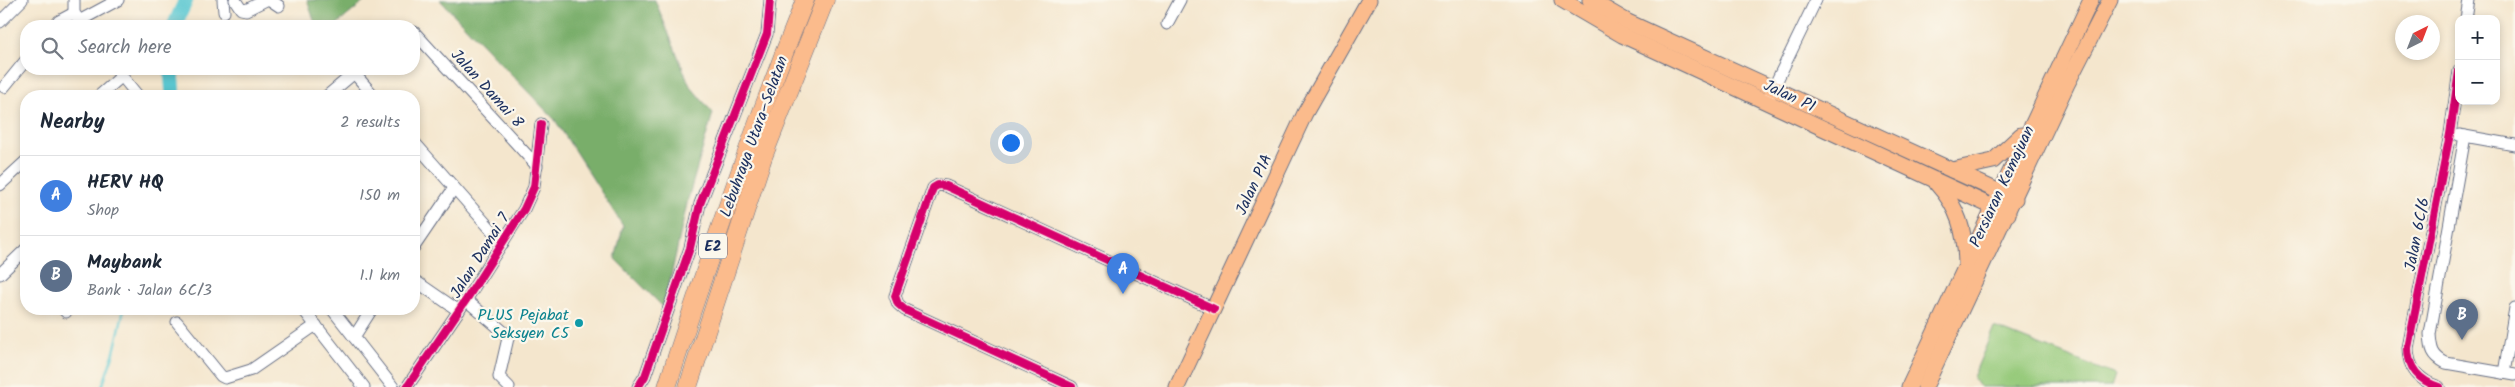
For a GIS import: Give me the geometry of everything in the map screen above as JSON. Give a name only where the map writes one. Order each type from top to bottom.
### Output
[{"type":"highway","name":"Lebuhraya Utara–Selatan","points":[[667,387],[700,283],[763,106],[805,0]]},
{"type":"highway","name":"Lebuhraya Utara–Selatan","points":[[688,387],[717,292],[763,157],[825,0]]},
{"type":"highway","points":[[699,387],[717,292]]},
{"type":"main road","name":"Jalan P1A","points":[[1177,387],[1306,113],[1368,0]]},
{"type":"main road","name":"Jalan P1","points":[[1562,0],[1622,35],[2008,214]]},
{"type":"main road","name":"Jalan P1","points":[[1590,0],[1628,22],[2015,199]]},
{"type":"main road","name":"Persiaran Kemajuan","points":[[1909,387],[2090,0]]},
{"type":"main road","name":"Persiaran Kemajuan","points":[[1926,387],[2067,84],[2110,0]]},
{"type":"main road","points":[[1952,170],[1993,161],[2006,151],[2031,125]]},
{"type":"main road","points":[[1933,180],[1952,203],[1961,224],[1965,239],[1966,267]]},
{"type":"street","points":[[0,22],[22,0]]},
{"type":"street","points":[[74,0],[79,20],[118,0]]},
{"type":"street","points":[[223,0],[224,12]]},
{"type":"street","points":[[234,0],[241,9],[246,10],[266,0]]},
{"type":"street","points":[[638,387],[645,376],[690,248],[700,204],[767,34],[770,0]]},
{"type":"street","points":[[1166,24],[1180,0]]},
{"type":"street","points":[[1767,103],[1816,0]]},
{"type":"street","points":[[2467,15],[2469,0]]},
{"type":"street","name":"Jalan Damai 8","points":[[420,39],[537,166]]},
{"type":"street","points":[[4,87],[20,67]]},
{"type":"street","points":[[104,90],[116,75]]},
{"type":"street","points":[[121,75],[133,90]]},
{"type":"street","points":[[334,90],[351,75]]},
{"type":"street","points":[[359,75],[370,90]]},
{"type":"street","name":"Jalan 6C/6","points":[[2440,387],[2430,384],[2415,372],[2408,358],[2408,348],[2450,134],[2455,99]]},
{"type":"street","name":"Jalan Damai 7","points":[[407,387],[459,311],[524,209],[534,187],[541,124]]},
{"type":"street","points":[[2450,134],[2515,146]]},
{"type":"street","points":[[2465,136],[2430,334],[2431,349],[2436,358],[2446,363],[2510,374],[2515,308]]},
{"type":"street","points":[[420,149],[503,243]]},
{"type":"street","points":[[0,185],[20,167]]},
{"type":"street","points":[[1072,387],[904,310],[898,304],[895,296],[933,188],[938,185],[946,186],[1214,309]]},
{"type":"street","points":[[420,238],[454,188]]},
{"type":"street","points":[[0,274],[20,257]]},
{"type":"street","points":[[420,284],[459,311]]},
{"type":"street","points":[[466,300],[505,333],[508,338],[499,377],[509,387]]},
{"type":"street","points":[[308,315],[364,387]]},
{"type":"street","points":[[337,315],[393,387]]},
{"type":"street","points":[[354,337],[368,315]]},
{"type":"street","points":[[177,322],[224,378],[251,370],[316,325]]},
{"type":"green space","points":[[307,0],[366,0],[342,20],[314,20]]},
{"type":"green space","points":[[440,0],[655,0],[690,86],[713,113],[688,199],[664,308],[615,259],[623,226],[555,120]]},
{"type":"green space","points":[[1994,327],[2115,375],[2111,387],[1980,387],[1973,377]]},
{"type":"waterway","points":[[177,20],[186,0]]},
{"type":"waterway","points":[[171,75],[173,90]]},
{"type":"waterway","points":[[102,387],[114,352],[123,315]]},
{"type":"cycle path","points":[[638,387],[645,376],[690,248],[700,204],[767,34],[770,0]]},
{"type":"cycle path","points":[[2439,387],[2421,378],[2416,373],[2410,362],[2408,348],[2450,134],[2455,99]]},
{"type":"cycle path","points":[[407,387],[466,300],[524,209],[534,187],[541,124]]},
{"type":"cycle path","points":[[1072,387],[905,310],[898,304],[895,296],[933,188],[938,185],[946,186],[1214,309]]},
{"type":"place","name":"HERV HQ","points":[[1123,294]]},
{"type":"place","name":"PLUS Pejabat Seksyen C5","points":[[579,323]]},
{"type":"place","name":"Maybank","points":[[2462,340]]}]
